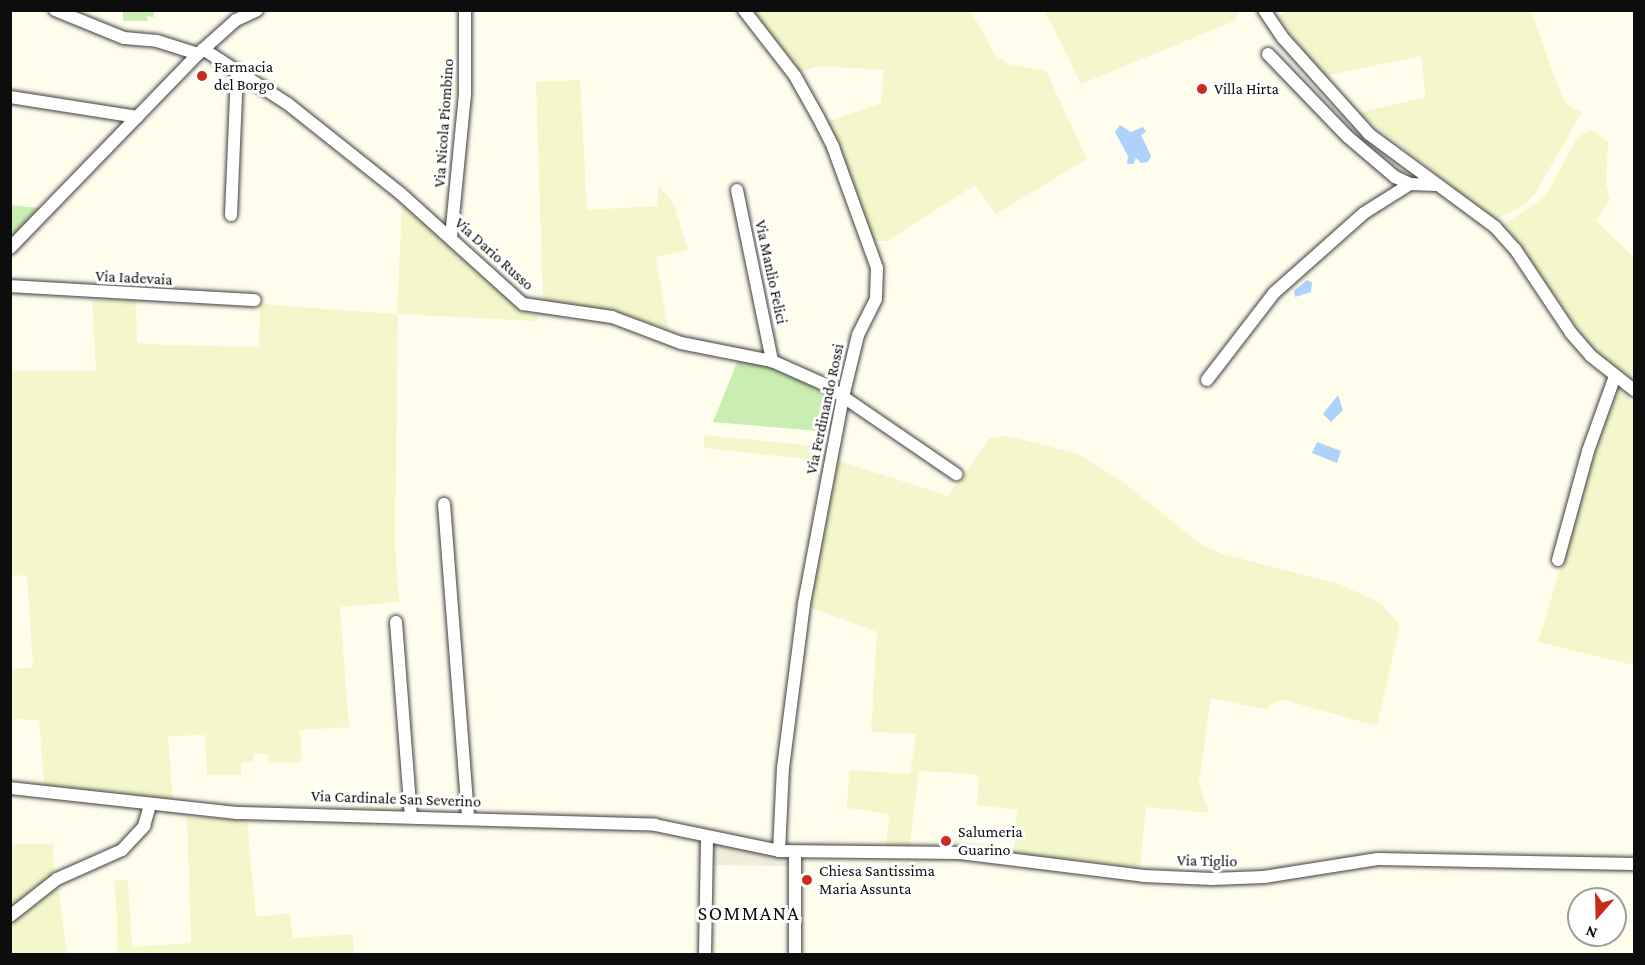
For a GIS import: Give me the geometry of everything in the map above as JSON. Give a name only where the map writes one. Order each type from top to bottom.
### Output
[{"type":"street","name":"Via Dario Russo","points":[[55,10],[124,38],[157,41],[200,51],[237,71],[288,104],[451,237],[531,308],[612,316],[681,343],[772,361],[826,385],[956,474]]},
{"type":"street","points":[[10,248],[200,51],[236,20],[256,10]]},
{"type":"street","name":"Via Nicola Piombino","points":[[451,237],[465,94],[465,10]]},
{"type":"street","name":"Via Ferdinando Rossi","points":[[744,10],[795,76],[823,127],[878,268],[876,299],[858,335],[843,397],[804,604],[783,767],[779,851]]},
{"type":"street","points":[[1264,10],[1283,38],[1370,134],[1495,226],[1515,249],[1571,333],[1615,375],[1635,390]]},
{"type":"street","points":[[1268,54],[1348,137],[1395,177],[1410,184],[1439,186]]},
{"type":"street","points":[[231,215],[237,71]]},
{"type":"street","points":[[10,97],[138,117]]},
{"type":"street","points":[[1207,380],[1274,293],[1364,213],[1410,184]]},
{"type":"street","name":"Via Manlio Felici","points":[[737,190],[772,361]]},
{"type":"street","name":"Via Iadevaia","points":[[10,286],[255,300]]},
{"type":"street","points":[[1558,560],[1588,451],[1615,375]]},
{"type":"street","points":[[444,504],[468,817]]},
{"type":"street","points":[[396,622],[411,815]]},
{"type":"street","name":"Via Cardinale San Severino","points":[[10,788],[238,813],[411,815],[655,825],[707,838],[779,851]]},
{"type":"street","points":[[10,916],[57,879],[122,850],[144,826],[150,805]]},
{"type":"street","points":[[705,954],[707,838]]},
{"type":"street","name":"Via Tiglio","points":[[779,851],[960,853],[1144,876],[1212,879],[1264,877],[1378,859],[1635,864]]},
{"type":"street","points":[[795,852],[795,954]]},
{"type":"green space","points":[[761,10],[971,11],[995,55],[1008,64],[1046,71],[1087,159],[996,214],[975,185],[887,241],[873,241],[827,122],[881,103],[884,70],[820,66],[798,72],[751,15]]},
{"type":"green space","points":[[1289,10],[1531,11],[1560,92],[1568,105],[1582,112],[1535,194],[1525,204],[1496,220],[1359,113],[1426,97],[1421,56],[1324,76],[1277,17]]},
{"type":"green space","points":[[123,11],[154,11],[154,17],[147,16],[148,21],[123,21]]},
{"type":"green space","points":[[1045,11],[1237,11],[1237,20],[1081,84]]},
{"type":"green space","points":[[580,80],[587,210],[657,206],[658,185],[674,204],[688,250],[656,257],[668,329],[620,313],[543,307],[536,82]]},
{"type":"green space","points":[[1591,129],[1608,142],[1606,183],[1610,200],[1596,221],[1634,257],[1634,381],[1597,353],[1505,224],[1546,196],[1577,138]]},
{"type":"green space","points":[[402,203],[515,305],[538,316],[537,321],[398,314],[395,542],[399,602],[340,607],[349,727],[300,730],[302,762],[269,763],[268,754],[254,754],[254,761],[241,763],[241,775],[207,775],[205,735],[168,736],[173,802],[44,785],[39,720],[11,719],[11,669],[33,667],[27,575],[11,576],[11,371],[96,371],[92,300],[136,299],[137,343],[165,345],[259,347],[260,304],[397,314]]},
{"type":"green space","points":[[10,205],[39,208],[11,238]]},
{"type":"green space","points":[[738,360],[760,363],[818,385],[817,389],[837,401],[830,432],[713,422]]},
{"type":"green space","points":[[1614,387],[1634,403],[1634,665],[1538,642]]},
{"type":"green space","points":[[704,435],[827,447],[824,461],[704,448]]},
{"type":"green space","points":[[1008,436],[1078,454],[1122,481],[1202,545],[1223,554],[1339,584],[1380,603],[1400,625],[1377,726],[1284,700],[1270,704],[1268,710],[1211,698],[1199,783],[1209,813],[1146,807],[1140,867],[1014,854],[1017,810],[977,805],[979,775],[958,773],[919,771],[909,849],[886,848],[889,814],[847,808],[849,770],[910,774],[916,734],[871,732],[877,632],[806,606],[834,459],[948,496],[990,438]]},
{"type":"green space","points":[[187,818],[247,819],[256,917],[290,913],[293,938],[353,934],[354,954],[118,954],[115,881],[128,880],[132,947],[191,943]]},
{"type":"green space","points":[[11,844],[53,844],[54,877],[11,912]]},
{"type":"green space","points":[[58,886],[67,954],[11,954],[11,922]]},
{"type":"shaded area","points":[[699,837],[792,846],[791,866],[699,865]]},
{"type":"water","points":[[1120,125],[1131,132],[1143,127],[1146,132],[1141,135],[1151,156],[1148,162],[1141,163],[1136,158],[1133,164],[1127,164],[1128,156],[1115,132]]},
{"type":"water","points":[[1307,280],[1312,282],[1311,292],[1295,297],[1294,291]]},
{"type":"water","points":[[1338,395],[1343,410],[1331,422],[1323,414]]},
{"type":"water","points":[[1317,442],[1341,451],[1337,463],[1312,453]]},
{"type":"place","name":"Farmacia del Borgo","points":[[202,76]]},
{"type":"place","name":"Villa Hirta","points":[[1202,89]]},
{"type":"place","name":"Salumeria Guarino","points":[[946,841]]},
{"type":"place","name":"Chiesa Santissima Maria Assunta","points":[[807,880]]},
{"type":"district","name":"SOMMANA","points":[[749,913]]}]
